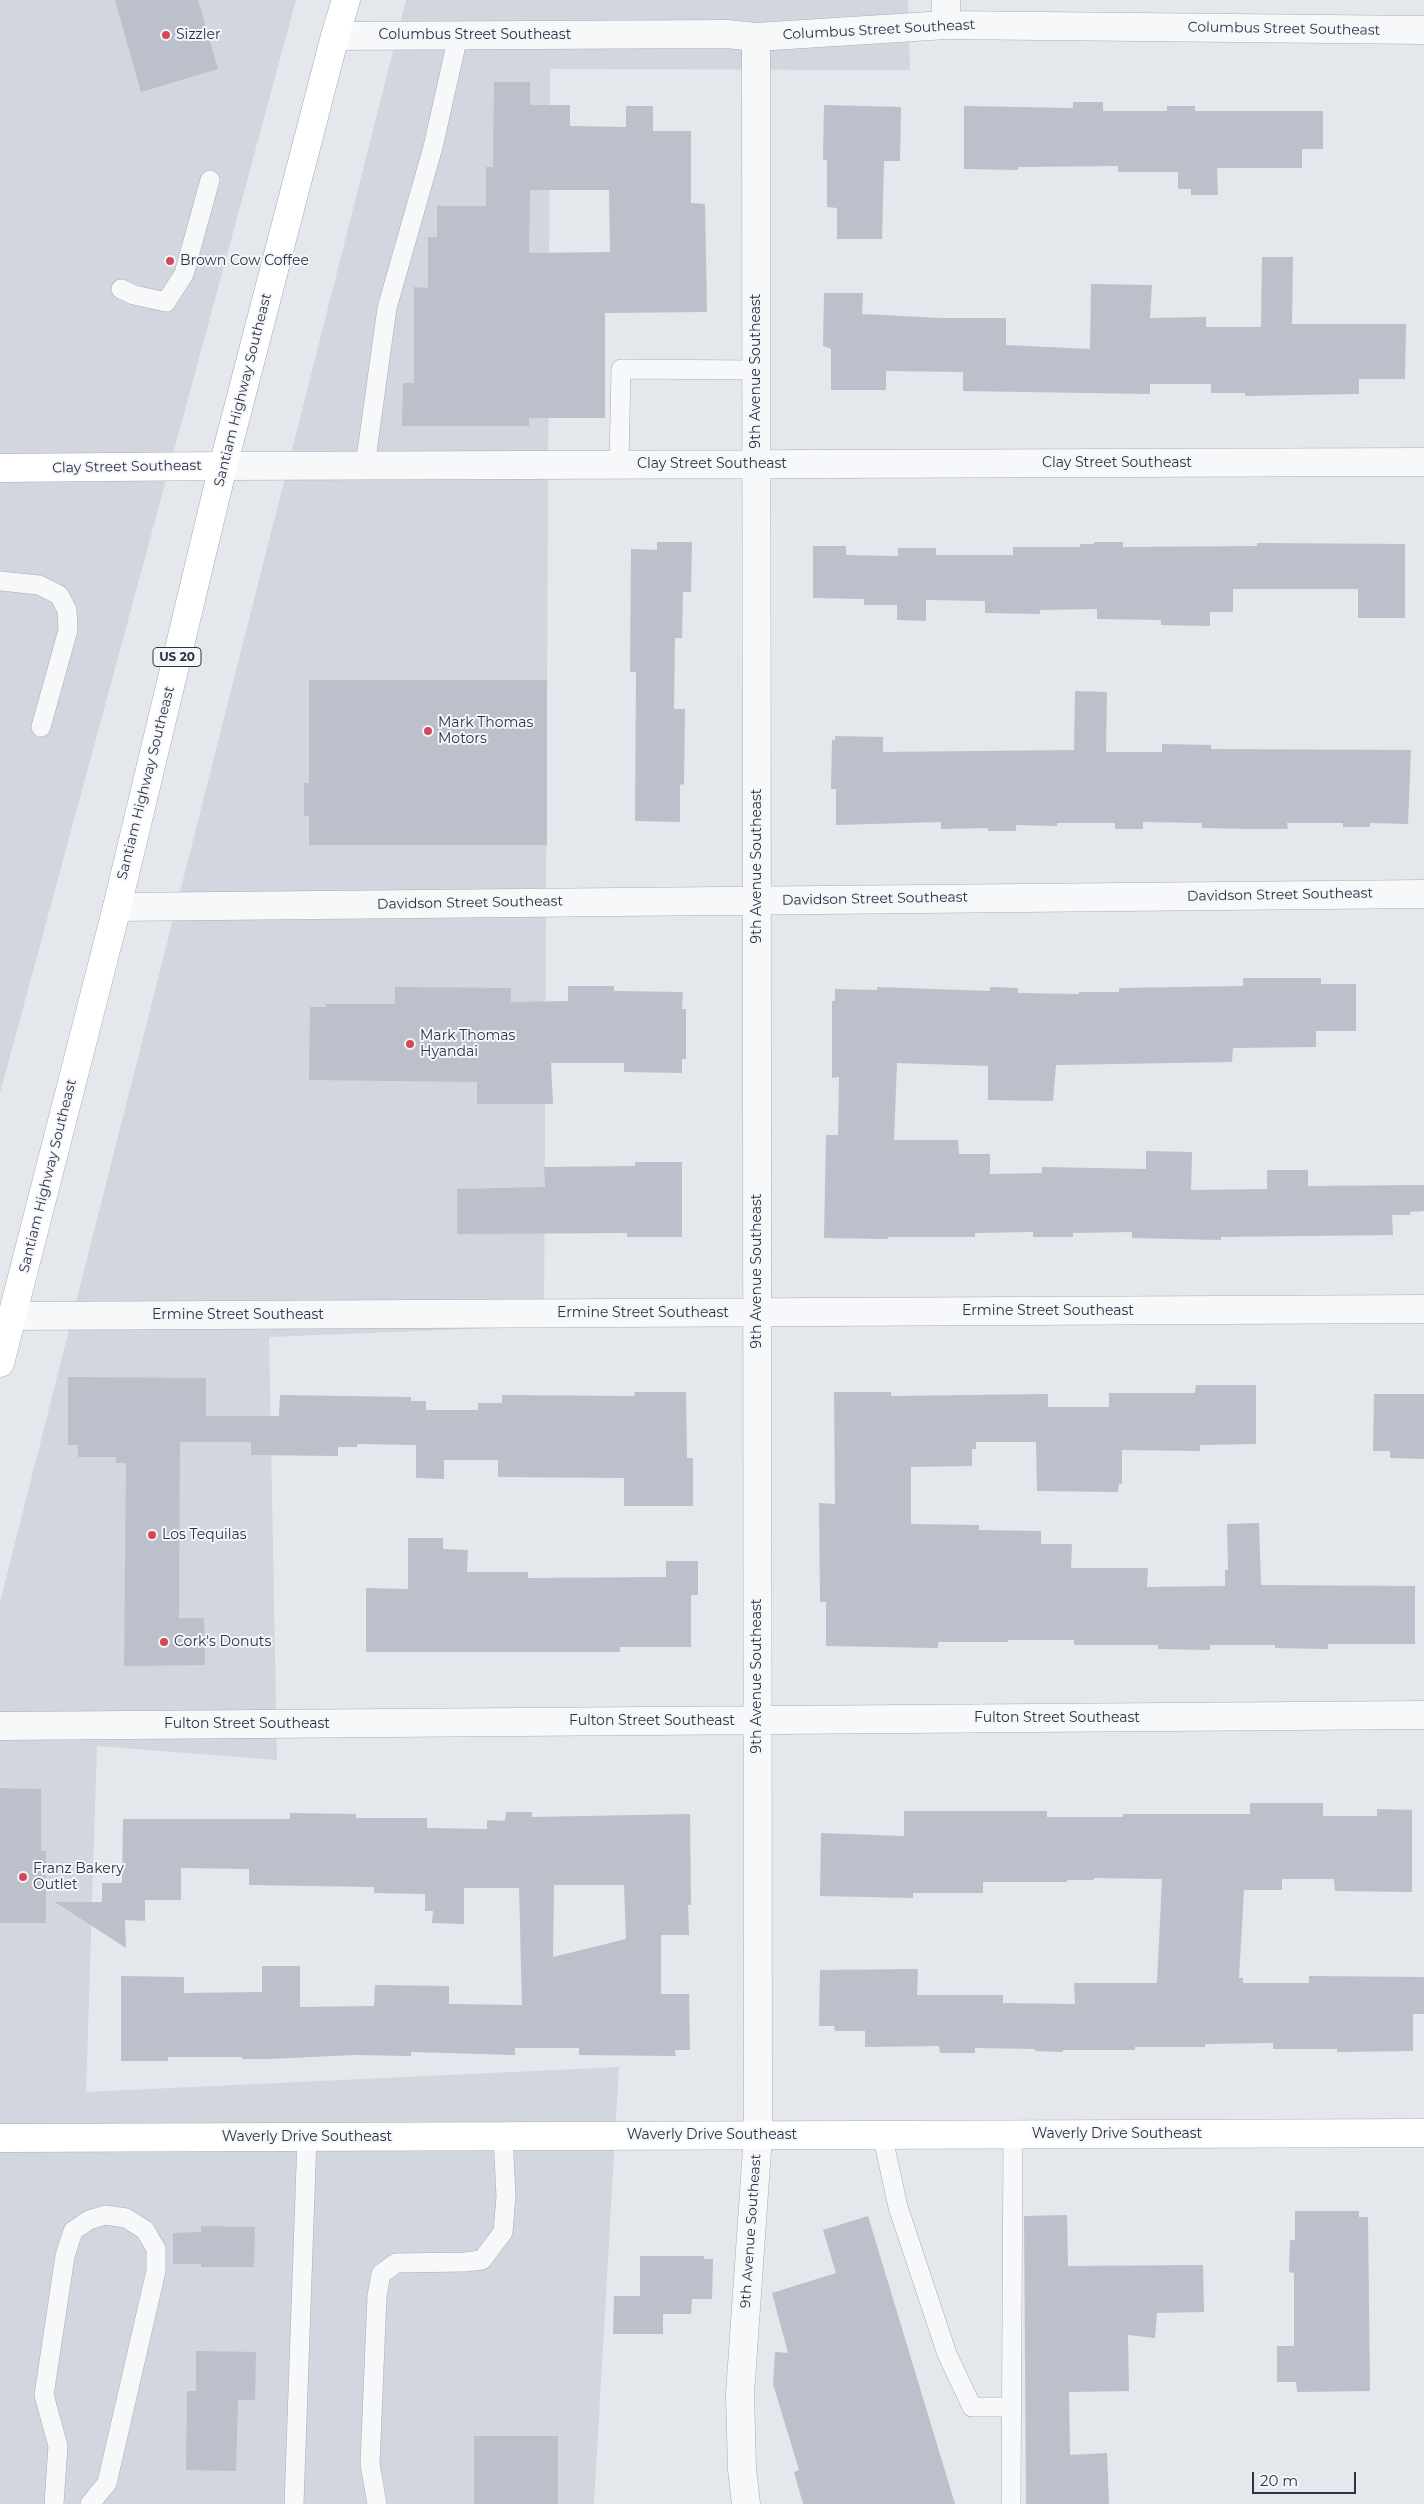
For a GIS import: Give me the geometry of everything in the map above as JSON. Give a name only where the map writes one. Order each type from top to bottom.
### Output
[{"type":"main road","name":"Santiam Highway Southeast","points":[[1,1354],[117,907],[223,466],[334,36],[346,0]]},
{"type":"main road","name":"Clay Street Southeast","points":[[0,468],[223,466]]},
{"type":"main road","name":"Waverly Drive Southeast","points":[[0,2138],[1424,2133]]},
{"type":"street","name":"Columbus Street Southeast","points":[[334,36],[726,34],[756,37],[946,12],[1424,30]]},
{"type":"street","name":"9th Avenue Southeast","points":[[746,2504],[742,2469],[740,2394],[758,2135],[756,37]]},
{"type":"street","name":"Clay Street Southeast","points":[[223,466],[1424,462]]},
{"type":"street","name":"Davidson Street Southeast","points":[[117,907],[1424,894]]},
{"type":"street","name":"Ermine Street Southeast","points":[[12,1316],[1424,1309]]},
{"type":"street","name":"Fulton Street Southeast","points":[[0,1726],[1424,1716]]},
{"type":"lane","points":[[365,466],[387,308],[433,147],[458,36]]},
{"type":"lane","points":[[121,289],[166,302],[184,274],[210,180]]},
{"type":"lane","points":[[619,465],[621,369],[756,370]]},
{"type":"lane","points":[[0,581],[39,585],[59,595],[67,610],[68,630],[41,727]]},
{"type":"lane","points":[[882,2134],[898,2207],[946,2354],[972,2407],[1011,2407]]},
{"type":"lane","points":[[1011,2504],[1014,2134]]},
{"type":"lane","points":[[377,2504],[370,2464],[377,2296],[381,2274],[396,2263],[482,2260],[504,2232],[506,2196],[503,2136]]},
{"type":"lane","points":[[294,2504],[306,2137]]},
{"type":"lane","points":[[54,2504],[58,2446],[44,2395],[65,2256],[73,2231],[89,2220],[105,2216],[126,2218],[145,2230],[156,2249],[156,2271],[106,2483],[90,2504]]},
{"type":"shaded area","points":[[0,0],[296,0],[0,1093]]},
{"type":"shaded area","points":[[406,0],[908,0],[910,70],[550,69],[544,1326],[269,1337],[277,1760],[97,1746],[86,2092],[619,2067],[594,2504],[0,2504],[0,1602]]},
{"type":"building","name":"Sizzler","points":[[115,0],[198,0],[218,69],[141,92]]},
{"type":"building","points":[[494,82],[530,82],[530,105],[570,105],[570,126],[626,127],[626,106],[653,106],[653,131],[691,131],[691,203],[705,204],[707,312],[605,313],[605,418],[529,418],[529,426],[402,426],[403,383],[414,383],[414,287],[428,288],[428,237],[437,237],[437,206],[486,206],[486,167],[493,167]],"holes":[[[530,190],[609,190],[610,252],[529,253]]]},
{"type":"building","points":[[1073,102],[1103,102],[1103,111],[1167,111],[1167,106],[1195,106],[1195,111],[1323,111],[1323,149],[1302,149],[1302,168],[1217,168],[1218,195],[1191,195],[1191,189],[1178,189],[1178,172],[1118,172],[1118,166],[1018,167],[1018,170],[964,169],[964,106],[1073,108]]},
{"type":"building","points":[[824,105],[901,107],[900,161],[884,161],[882,239],[837,239],[837,208],[827,207],[827,160],[823,160]]},
{"type":"building","points":[[1262,257],[1293,257],[1292,324],[1406,324],[1405,379],[1359,379],[1359,394],[1245,396],[1245,393],[1211,393],[1211,384],[1150,384],[1150,394],[963,391],[963,372],[886,371],[886,390],[831,390],[831,349],[823,346],[824,293],[863,293],[862,314],[940,318],[1006,318],[1006,345],[1090,349],[1091,284],[1152,285],[1150,318],[1206,317],[1206,327],[1261,327]]},
{"type":"building","points":[[657,542],[692,542],[691,592],[683,592],[682,638],[675,638],[674,709],[685,709],[684,784],[680,785],[680,822],[635,821],[636,672],[630,672],[631,549],[657,550]]},
{"type":"building","points":[[1094,542],[1123,542],[1123,547],[1257,546],[1257,543],[1405,544],[1405,618],[1358,618],[1358,589],[1233,589],[1233,612],[1210,612],[1210,626],[1161,625],[1161,620],[1097,619],[1097,609],[1040,610],[1040,614],[985,613],[985,601],[926,600],[926,621],[897,620],[897,605],[864,605],[864,599],[813,598],[813,546],[846,546],[846,555],[898,556],[898,548],[936,548],[936,555],[1013,555],[1013,547],[1080,547],[1080,544],[1094,544]]},
{"type":"building","name":"Mark Thomas Motors","points":[[309,680],[547,680],[547,845],[309,845],[309,816],[304,816],[304,783],[309,783]]},
{"type":"building","points":[[1075,691],[1107,692],[1106,752],[1162,752],[1162,744],[1211,745],[1211,749],[1411,750],[1408,824],[1370,823],[1370,827],[1343,827],[1343,823],[1287,823],[1288,829],[1250,829],[1202,828],[1202,823],[1143,822],[1143,829],[1115,829],[1115,823],[1057,823],[1057,826],[1016,825],[1016,831],[988,831],[988,828],[941,829],[941,822],[836,825],[836,789],[831,789],[832,740],[835,740],[835,736],[883,737],[883,752],[1074,750]]},
{"type":"building","points":[[1243,978],[1321,978],[1321,984],[1356,984],[1356,1031],[1316,1031],[1316,1047],[1233,1048],[1232,1062],[1056,1065],[1053,1101],[988,1100],[988,1066],[897,1063],[894,1140],[958,1140],[959,1154],[990,1154],[990,1174],[1042,1173],[1042,1167],[1146,1169],[1146,1151],[1192,1152],[1191,1190],[1267,1189],[1267,1170],[1308,1170],[1308,1186],[1424,1185],[1424,1211],[1410,1212],[1410,1215],[1392,1215],[1393,1235],[1221,1237],[1221,1240],[1132,1238],[1132,1232],[1073,1233],[1073,1237],[1033,1237],[1033,1232],[975,1233],[975,1237],[824,1238],[826,1135],[838,1135],[839,1077],[832,1078],[832,1001],[835,1001],[835,989],[877,990],[877,987],[990,991],[990,987],[1018,988],[1018,993],[1079,994],[1079,992],[1119,992],[1119,988],[1243,986]]},
{"type":"building","points":[[568,986],[614,986],[614,991],[683,992],[682,1009],[686,1009],[686,1059],[682,1059],[682,1073],[624,1072],[624,1063],[551,1063],[553,1104],[477,1104],[477,1082],[309,1080],[310,1007],[326,1007],[326,1004],[395,1004],[395,987],[511,988],[511,1002],[568,1001]]},
{"type":"building","points":[[635,1162],[682,1162],[682,1237],[627,1237],[627,1233],[457,1234],[457,1189],[545,1187],[544,1167],[635,1166]]},
{"type":"building","points":[[68,1377],[206,1378],[206,1416],[279,1416],[280,1395],[411,1397],[411,1401],[426,1401],[426,1410],[478,1410],[478,1403],[502,1403],[502,1395],[635,1396],[634,1392],[686,1392],[687,1458],[693,1458],[693,1506],[624,1506],[624,1478],[498,1477],[498,1460],[444,1460],[444,1479],[416,1478],[416,1445],[357,1444],[357,1447],[338,1447],[338,1456],[251,1455],[251,1442],[180,1442],[179,1618],[204,1618],[205,1665],[124,1666],[126,1463],[116,1463],[116,1457],[78,1457],[78,1445],[68,1445]]},
{"type":"building","points":[[1196,1385],[1256,1385],[1256,1444],[1200,1445],[1200,1451],[1122,1450],[1122,1484],[1119,1484],[1118,1492],[1037,1491],[1036,1442],[976,1442],[976,1449],[972,1449],[972,1466],[911,1467],[911,1524],[979,1525],[979,1530],[1041,1531],[1041,1544],[1072,1544],[1071,1568],[1148,1568],[1147,1587],[1225,1586],[1225,1570],[1228,1570],[1227,1524],[1259,1523],[1261,1585],[1415,1586],[1415,1644],[1328,1644],[1328,1649],[1275,1648],[1275,1645],[1210,1645],[1210,1650],[1158,1649],[1158,1645],[1074,1645],[1074,1640],[1008,1640],[1008,1642],[938,1642],[938,1648],[826,1646],[826,1602],[820,1602],[819,1503],[835,1504],[834,1392],[891,1392],[891,1396],[1048,1394],[1048,1407],[1109,1407],[1109,1393],[1195,1393]]},
{"type":"building","points":[[1374,1394],[1424,1394],[1424,1459],[1390,1458],[1390,1451],[1373,1451]]},
{"type":"building","points":[[408,1538],[443,1538],[443,1549],[468,1550],[467,1572],[528,1572],[528,1578],[666,1577],[666,1561],[698,1561],[698,1595],[691,1595],[691,1647],[620,1647],[620,1652],[366,1652],[366,1588],[408,1589]]},
{"type":"building","name":"Franz Bakery Outlet","points":[[0,1788],[41,1789],[41,1851],[46,1851],[46,1923],[0,1923]]},
{"type":"building","points":[[1250,1803],[1323,1803],[1323,1816],[1377,1816],[1377,1809],[1412,1810],[1412,1892],[1335,1891],[1334,1879],[1282,1879],[1282,1890],[1244,1890],[1239,1978],[1243,1978],[1243,1983],[1309,1983],[1309,1976],[1424,1977],[1424,2014],[1413,2014],[1413,2051],[1337,2052],[1337,2049],[1273,2049],[1273,2043],[1205,2044],[1205,2047],[1135,2047],[1135,2050],[1063,2050],[1063,2052],[1035,2051],[1035,2049],[975,2048],[975,2053],[940,2053],[939,2046],[865,2047],[865,2031],[835,2031],[834,2026],[819,2026],[820,1970],[918,1969],[917,1995],[1003,1995],[1003,2003],[1075,2004],[1074,1983],[1157,1983],[1162,1879],[1094,1878],[1094,1880],[1067,1880],[1067,1882],[983,1882],[983,1893],[913,1893],[913,1898],[820,1896],[821,1833],[904,1836],[904,1811],[1047,1811],[1047,1817],[1123,1817],[1123,1814],[1250,1814]]},
{"type":"building","points":[[506,1812],[532,1812],[532,1817],[690,1814],[691,1905],[688,1905],[689,1935],[661,1935],[661,1994],[689,1994],[690,2050],[675,2050],[676,2056],[579,2055],[579,2048],[515,2048],[515,2055],[411,2052],[411,2056],[354,2055],[269,2059],[168,2057],[168,2061],[121,2061],[121,1976],[184,1977],[184,1993],[262,1992],[262,1966],[300,1966],[300,2007],[374,2006],[375,1985],[449,1986],[449,2004],[522,2005],[519,1888],[464,1888],[464,1924],[432,1923],[433,1911],[425,1911],[425,1894],[374,1893],[374,1887],[249,1885],[249,1869],[181,1868],[181,1900],[145,1900],[145,1921],[125,1920],[126,1948],[55,1902],[102,1902],[102,1883],[122,1883],[123,1819],[290,1819],[290,1813],[356,1814],[356,1818],[427,1818],[427,1828],[487,1829],[487,1820],[505,1821]],"holes":[[[554,1885],[624,1885],[626,1939],[553,1957]]]},
{"type":"building","points":[[1295,2211],[1359,2211],[1359,2217],[1368,2217],[1370,2391],[1297,2392],[1296,2382],[1277,2382],[1277,2346],[1294,2346],[1294,2273],[1289,2272],[1290,2240],[1295,2240]]},
{"type":"building","points":[[1067,2215],[1068,2266],[1203,2265],[1204,2312],[1157,2313],[1155,2338],[1128,2335],[1129,2391],[1069,2392],[1070,2455],[1107,2453],[1109,2504],[1026,2504],[1024,2216]]},
{"type":"building","points":[[868,2216],[955,2504],[803,2504],[794,2472],[799,2470],[773,2384],[775,2352],[788,2353],[772,2293],[836,2273],[823,2230]]},
{"type":"building","points":[[201,2226],[255,2227],[254,2267],[201,2267],[201,2264],[173,2264],[173,2233],[201,2232]]},
{"type":"building","points":[[640,2256],[704,2256],[704,2259],[713,2259],[712,2299],[692,2299],[691,2314],[663,2314],[663,2334],[613,2334],[614,2296],[640,2296]]},
{"type":"building","points":[[196,2351],[256,2352],[255,2400],[238,2400],[236,2471],[186,2470],[187,2391],[196,2391]]},
{"type":"building","points":[[474,2436],[558,2436],[558,2504],[474,2504]]},
{"type":"place","name":"Sizzler","points":[[166,35]]},
{"type":"place","name":"Brown Cow Coffee","points":[[170,261]]},
{"type":"place","name":"Mark Thomas Motors","points":[[428,731]]},
{"type":"place","name":"Mark Thomas Hyandai","points":[[410,1044]]},
{"type":"place","name":"Los Tequilas","points":[[152,1535]]},
{"type":"place","name":"Cork's Donuts","points":[[164,1642]]},
{"type":"place","name":"Franz Bakery Outlet","points":[[23,1877]]}]
